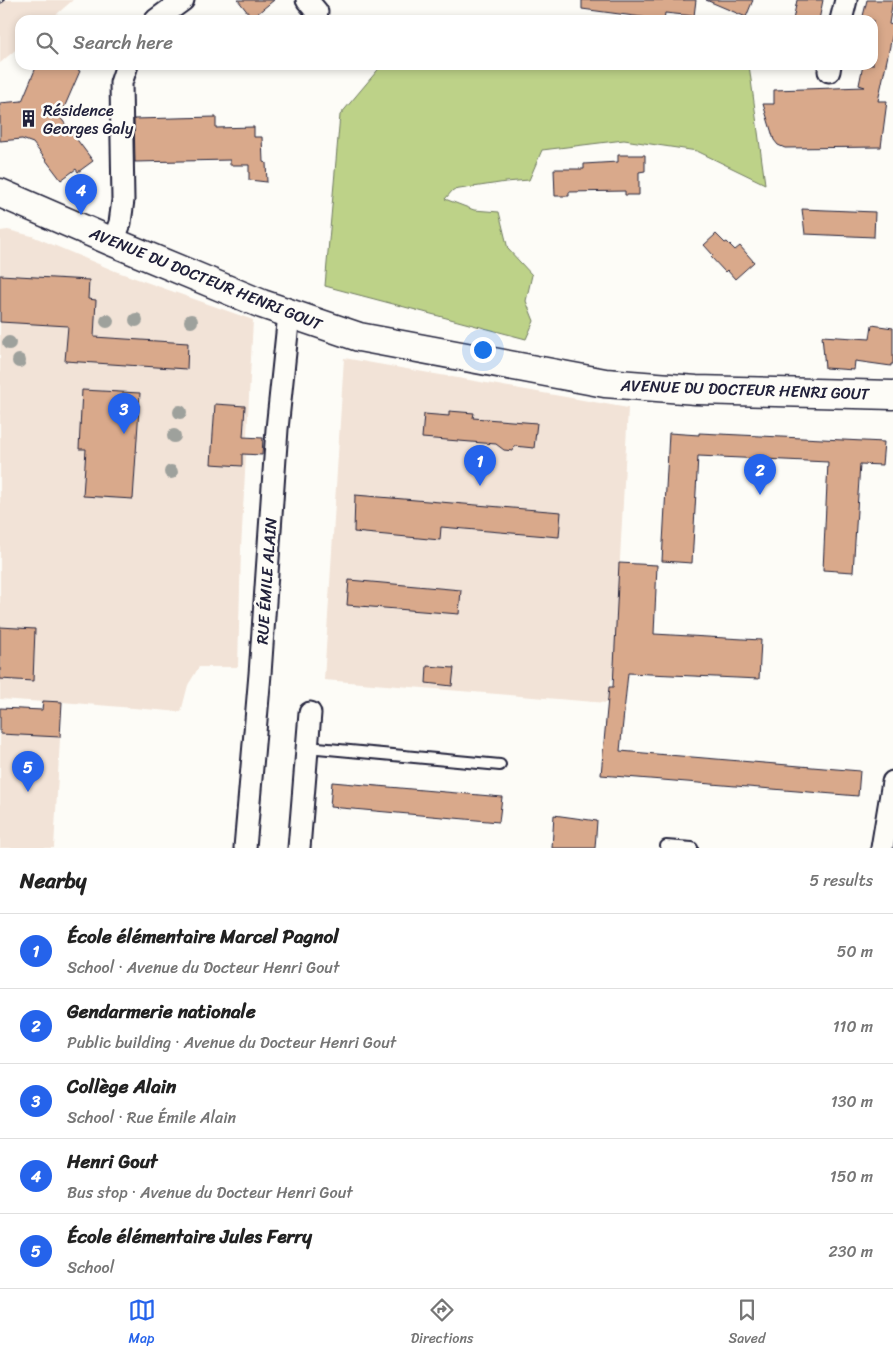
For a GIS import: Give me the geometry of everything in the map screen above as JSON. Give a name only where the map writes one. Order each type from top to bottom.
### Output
[{"type":"main road","name":"AVENUE DU DOCTEUR HENRI GOUT","points":[[0,193],[113,242],[289,314],[359,337],[605,383],[696,390],[893,395]]},
{"type":"street","points":[[163,15],[183,0]]},
{"type":"street","points":[[842,15],[846,0]]},
{"type":"street","points":[[113,242],[120,223],[123,200],[121,83],[125,70]]},
{"type":"street","name":"RUE ÉMILE ALAIN","points":[[245,848],[260,674],[275,448],[289,314]]},
{"type":"street","points":[[299,848],[310,712]]},
{"type":"street","points":[[882,848],[893,782]]},
{"type":"lane","points":[[307,746],[500,765]]},
{"type":"lane","points":[[666,846],[692,848]]},
{"type":"shaded area","points":[[0,0],[73,0],[56,15],[15,15],[15,50],[0,63]]},
{"type":"shaded area","points":[[8,230],[32,236],[115,271],[253,320],[241,549],[238,667],[199,667],[188,685],[181,712],[62,702],[54,848],[0,848],[0,708],[42,710],[43,702],[0,699],[0,231]]},
{"type":"shaded area","points":[[344,358],[628,408],[614,672],[609,687],[607,703],[324,680]]},
{"type":"green space","points":[[378,70],[750,70],[765,184],[697,151],[624,140],[542,150],[529,180],[453,190],[445,199],[474,210],[499,212],[508,249],[532,275],[526,301],[534,321],[526,339],[325,286],[340,115]]},
{"type":"building","points":[[238,0],[274,0],[256,15],[250,15]]},
{"type":"building","points":[[582,0],[696,0],[694,15],[665,13],[665,15],[627,15],[582,9]]},
{"type":"building","points":[[706,0],[753,0],[747,15],[741,15]]},
{"type":"building","points":[[797,0],[823,0],[820,15],[794,15]]},
{"type":"building","points":[[867,0],[893,0],[889,24],[893,25],[893,32],[878,101],[887,101],[881,147],[785,148],[778,145],[774,140],[763,104],[774,104],[774,90],[865,87],[859,85],[862,70],[878,70],[878,15],[863,15]]},
{"type":"building","name":"Résidence Georges Galy","points":[[35,70],[80,71],[60,117],[93,161],[78,172],[76,169],[61,180],[33,143],[22,139],[0,141],[0,103],[22,101]]},
{"type":"building","points":[[216,117],[216,128],[254,127],[254,137],[262,137],[263,162],[266,163],[267,182],[249,180],[249,165],[230,165],[230,160],[135,162],[134,119]]},
{"type":"building","points":[[618,155],[645,155],[645,171],[639,172],[639,195],[625,195],[625,191],[569,192],[569,196],[555,196],[554,169],[584,169],[584,164],[618,162]]},
{"type":"building","points":[[802,209],[875,212],[874,237],[805,234]]},
{"type":"building","points":[[716,234],[735,250],[740,246],[754,262],[735,279],[727,270],[725,272],[711,257],[713,255],[704,245]]},
{"type":"building","points":[[0,275],[89,280],[88,299],[96,300],[94,337],[188,343],[187,369],[65,361],[68,326],[0,322]]},
{"type":"building","points":[[872,325],[893,328],[893,364],[891,366],[855,361],[854,370],[825,368],[822,336],[870,339]]},
{"type":"building","points":[[82,390],[140,393],[133,499],[83,496],[86,449],[79,449]]},
{"type":"building","points":[[215,404],[245,406],[243,437],[263,438],[262,455],[242,454],[242,466],[211,464]]},
{"type":"building","points":[[449,411],[474,413],[473,418],[537,423],[534,448],[514,446],[513,451],[504,450],[496,444],[422,438],[424,414],[449,416]]},
{"type":"building","points":[[669,433],[884,442],[882,465],[860,464],[853,572],[823,570],[828,462],[698,456],[692,563],[662,561]]},
{"type":"building","points":[[355,495],[561,512],[559,537],[441,527],[440,540],[354,532]]},
{"type":"building","points":[[619,563],[657,565],[654,634],[761,640],[759,679],[628,673],[620,751],[860,771],[858,796],[601,775],[609,687],[613,687]]},
{"type":"building","points":[[349,580],[461,590],[459,614],[347,605]]},
{"type":"building","points":[[0,627],[35,629],[33,681],[0,679]]},
{"type":"building","points":[[427,666],[454,668],[452,686],[426,683]]},
{"type":"building","points":[[43,701],[62,702],[60,737],[0,734],[0,708],[42,710]]},
{"type":"building","points":[[332,782],[502,797],[499,822],[330,807]]},
{"type":"building","points":[[554,815],[597,821],[595,848],[552,848]]},
{"type":"place","name":"Résidence Georges Galy","points":[[29,119]]},
{"type":"place","name":"Henri Gout","points":[[81,215]]},
{"type":"place","name":"Collège Alain","points":[[124,434]]},
{"type":"place","name":"École élémentaire Marcel Pagnol","points":[[480,486]]},
{"type":"place","name":"Gendarmerie nationale","points":[[760,495]]},
{"type":"place","name":"École élémentaire Jules Ferry","points":[[28,792]]}]
